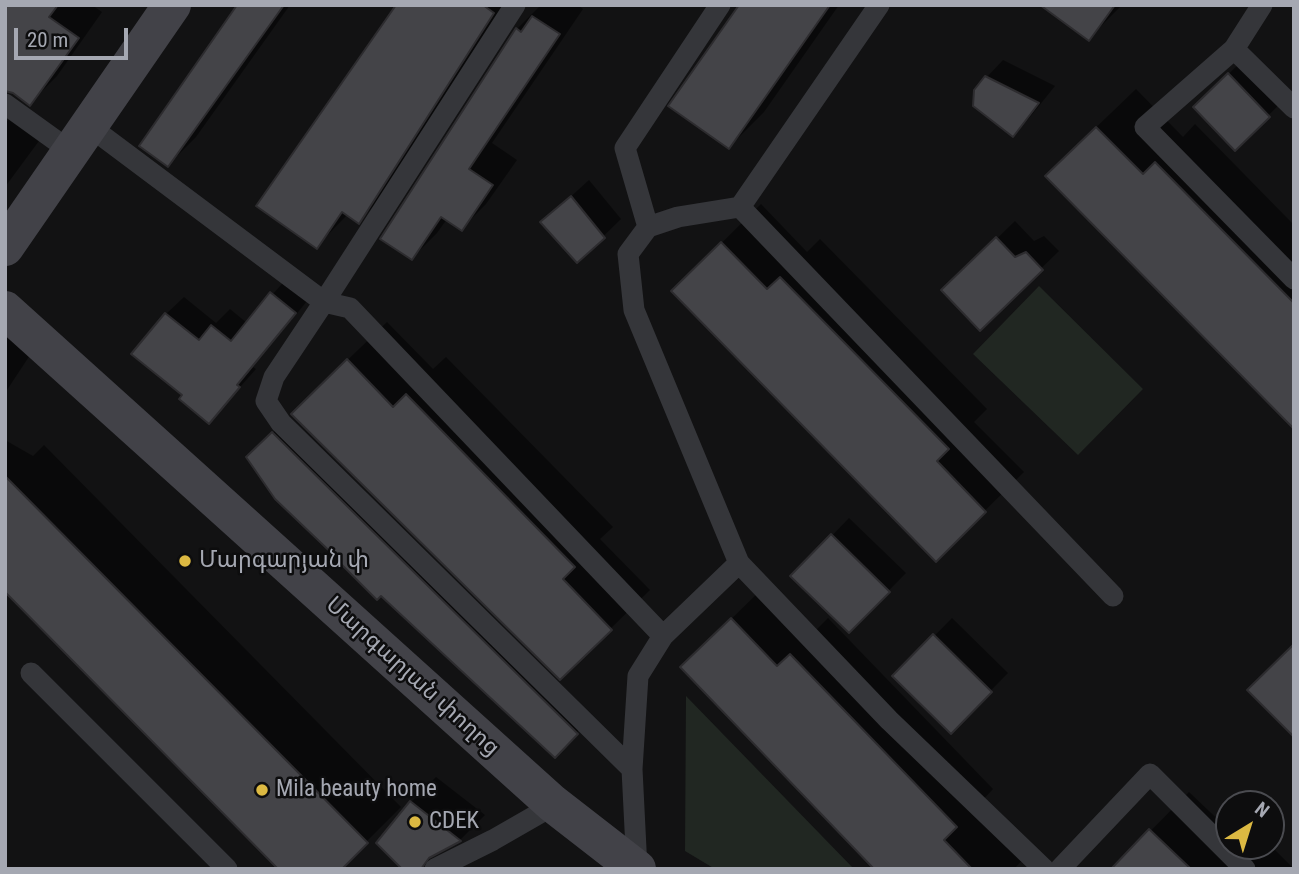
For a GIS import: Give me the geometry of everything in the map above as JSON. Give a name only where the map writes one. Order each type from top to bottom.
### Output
[{"type":"main road","points":[[5,247],[154,5]]},
{"type":"main road","points":[[5,232],[172,5]]},
{"type":"main road","name":"Մարգարյան փողոց","points":[[5,310],[550,807],[637,869]]},
{"type":"main road","name":"Մարգարյան փողոց","points":[[5,321],[622,869]]},
{"type":"lane","points":[[514,5],[274,377],[266,401],[281,423],[632,769]]},
{"type":"lane","points":[[648,227],[625,148],[720,5]]},
{"type":"lane","points":[[879,5],[740,207],[678,217],[648,227],[628,254],[634,310],[738,563],[889,720],[1044,869]]},
{"type":"lane","points":[[1262,5],[1234,49],[1144,127],[1294,279]]},
{"type":"lane","points":[[1234,49],[1294,108]]},
{"type":"lane","points":[[5,104],[75,136],[324,302],[350,308],[663,636]]},
{"type":"lane","points":[[740,207],[1114,596]]},
{"type":"lane","points":[[637,869],[632,769],[638,676],[663,636],[738,563]]},
{"type":"lane","points":[[32,673],[227,869]]},
{"type":"lane","points":[[1060,869],[1150,774],[1245,869]]},
{"type":"lane","points":[[447,866],[550,807]]},
{"type":"shaded area","points":[[1039,286],[1143,389],[1078,455],[973,354]]},
{"type":"shaded area","points":[[686,696],[854,869],[715,869],[685,851]]},
{"type":"building","points":[[5,5],[58,5],[49,17],[79,38],[30,106],[13,93],[5,91]]},
{"type":"building","points":[[237,5],[284,5],[168,167],[139,146]]},
{"type":"building","points":[[396,5],[483,5],[494,13],[359,224],[342,212],[317,249],[256,206]]},
{"type":"building","points":[[739,5],[830,5],[729,149],[668,106]]},
{"type":"building","points":[[1040,5],[1115,5],[1089,41]]},
{"type":"building","points":[[532,16],[560,34],[469,169],[493,185],[462,231],[441,217],[412,260],[380,239],[516,28],[521,32]]},
{"type":"building","points":[[1228,73],[1270,117],[1235,151],[1193,107]]},
{"type":"building","points":[[985,76],[1039,103],[1013,137],[973,106],[974,90]]},
{"type":"building","points":[[1096,127],[1143,174],[1155,162],[1294,303],[1294,429],[1045,176]]},
{"type":"building","points":[[571,196],[605,238],[577,263],[540,222]]},
{"type":"building","points":[[996,237],[1015,257],[1026,252],[1043,270],[980,331],[941,290]]},
{"type":"building","points":[[721,242],[767,289],[780,277],[949,449],[937,461],[986,512],[936,562],[671,291]]},
{"type":"building","points":[[270,292],[296,313],[209,424],[179,399],[182,395],[131,354],[165,313],[199,340],[211,325],[231,341]]},
{"type":"building","points":[[347,359],[393,407],[406,394],[575,567],[563,579],[612,630],[560,680],[291,414]]},
{"type":"building","points":[[272,432],[578,734],[555,758],[381,596],[377,600],[275,499],[246,457]]},
{"type":"building","points":[[5,476],[368,843],[342,869],[278,869],[5,592]]},
{"type":"building","points":[[831,534],[890,592],[849,633],[790,576]]},
{"type":"building","points":[[731,618],[777,666],[790,654],[957,827],[944,840],[972,869],[874,869],[680,667]]},
{"type":"building","points":[[933,634],[992,692],[951,734],[892,676]]},
{"type":"building","points":[[1294,644],[1294,737],[1247,690]]},
{"type":"building","name":"CDEK","points":[[410,801],[461,841],[429,858],[421,869],[402,869],[376,843]]},
{"type":"building","points":[[1149,829],[1191,869],[1111,869]]},
{"type":"place","name":"Մարգարյան փ","points":[[185,561]]},
{"type":"place","name":"Mila beauty home","points":[[262,790]]},
{"type":"place","name":"CDEK","points":[[415,822]]}]
